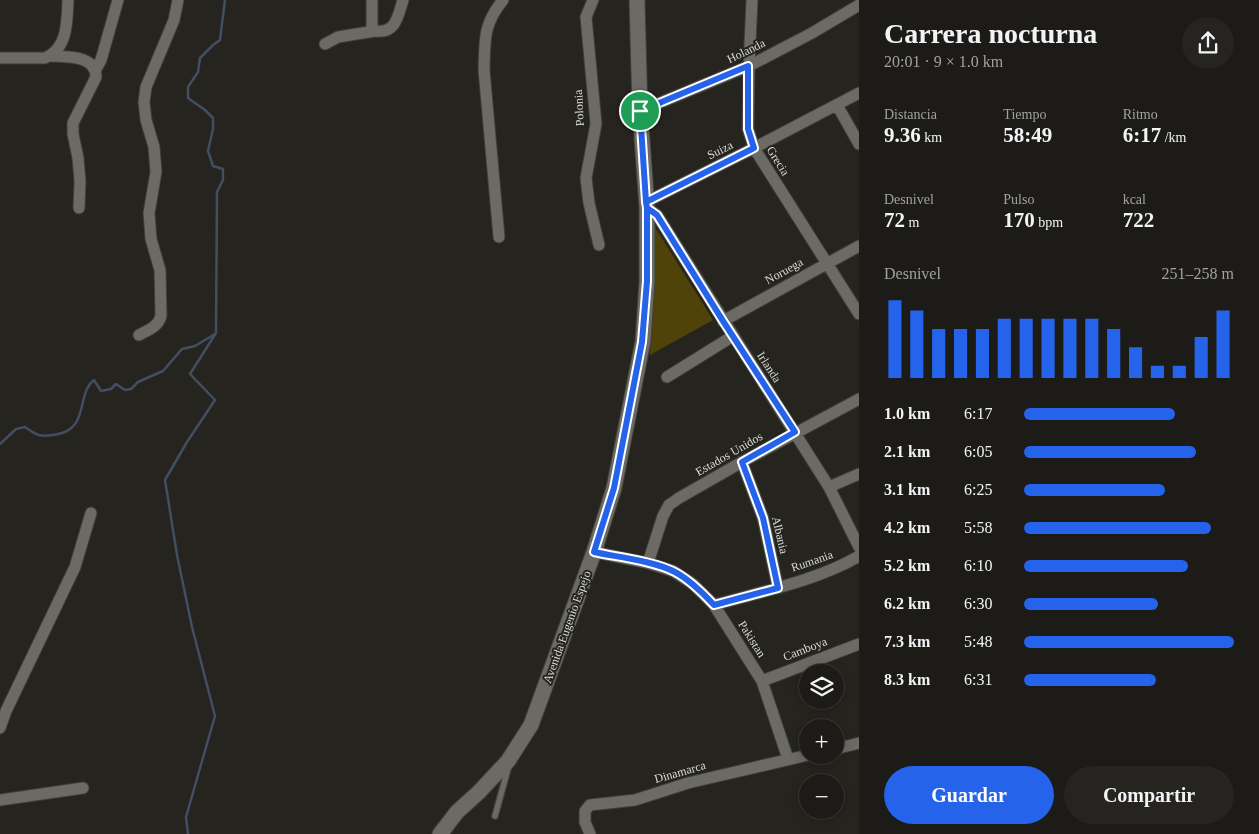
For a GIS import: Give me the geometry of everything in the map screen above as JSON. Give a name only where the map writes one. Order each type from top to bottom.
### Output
[{"type":"main road","name":"Avenida Eugenio Espejo","points":[[440,834],[457,812],[508,761],[537,712],[594,552],[614,488],[642,342],[647,281],[646,205],[640,111],[637,0]]},
{"type":"street","points":[[48,57],[60,48],[66,32],[68,0]]},
{"type":"street","points":[[79,208],[80,181],[78,158],[72,134],[73,123],[96,77],[96,70],[101,60],[118,0]]},
{"type":"street","points":[[139,334],[154,328],[160,322],[161,316],[160,270],[151,239],[149,214],[156,172],[154,147],[146,120],[144,102],[146,87],[174,20],[178,0]]},
{"type":"street","points":[[372,0],[372,27],[375,31]]},
{"type":"street","points":[[325,44],[338,37],[375,31],[383,32],[390,29],[396,22],[403,0]]},
{"type":"street","points":[[499,237],[484,62],[486,27],[503,0]]},
{"type":"street","points":[[589,2],[598,0]]},
{"type":"street","name":"Grecia","points":[[752,0],[748,66],[748,129],[754,148],[859,314]]},
{"type":"street","name":"Polonia","points":[[589,2],[586,17],[596,124],[586,178],[589,203],[599,245]]},
{"type":"street","name":"Holanda","points":[[640,111],[748,66],[812,33],[859,5]]},
{"type":"street","points":[[0,58],[48,57],[83,60],[91,63],[96,70]]},
{"type":"street","name":"Suiza","points":[[646,205],[859,93]]},
{"type":"street","points":[[838,105],[859,144]]},
{"type":"street","name":"Irlanda","points":[[646,205],[657,215],[795,432],[829,488],[859,547]]},
{"type":"street","name":"Noruega","points":[[723,321],[859,246]]},
{"type":"street","points":[[667,378],[733,336]]},
{"type":"street","name":"Estados Unidos","points":[[648,564],[663,516],[669,505],[795,432],[859,399]]},
{"type":"street","name":"Albania","points":[[742,462],[763,518],[778,588]]},
{"type":"street","points":[[829,488],[859,474]]},
{"type":"street","points":[[0,728],[6,711],[75,566],[91,513]]},
{"type":"street","name":"Pakistan","points":[[594,552],[673,571],[693,584],[714,605],[762,681],[788,760]]},
{"type":"street","name":"Rumania","points":[[714,605],[778,588],[844,565],[859,556]]},
{"type":"street","name":"Camboya","points":[[762,681],[859,644]]},
{"type":"street","points":[[844,748],[858,746]]},
{"type":"street","name":"Dinamarca","points":[[590,834],[585,822],[585,811],[590,805],[636,800],[688,783],[799,757]]},
{"type":"street","points":[[0,800],[83,788]]},
{"type":"lane","points":[[495,816],[509,768],[508,761]]},
{"type":"shaded area","points":[[653,224],[713,320],[650,355]]},
{"type":"waterway","points":[[188,834],[186,817],[215,716],[192,627],[177,555],[165,480],[215,400],[190,374],[216,333],[217,192],[223,180],[223,169],[213,166],[208,151],[213,129],[213,118],[188,98],[188,87],[198,72],[200,58],[220,40],[225,0]]},
{"type":"waterway","points":[[0,444],[16,429],[25,427],[35,434],[44,436],[65,432],[73,427],[78,420],[85,394],[94,380],[101,391],[111,389],[116,384],[125,390],[131,389],[138,382],[163,371],[182,349],[195,346],[215,334]]},
{"type":"route","points":[[640,111],[646,202],[647,208],[647,281],[642,342],[614,488],[594,552],[673,571],[693,584],[714,605],[778,588],[763,518],[742,462],[795,432],[657,215],[647,208],[646,202],[754,148],[748,129],[748,66],[640,111]]}]
